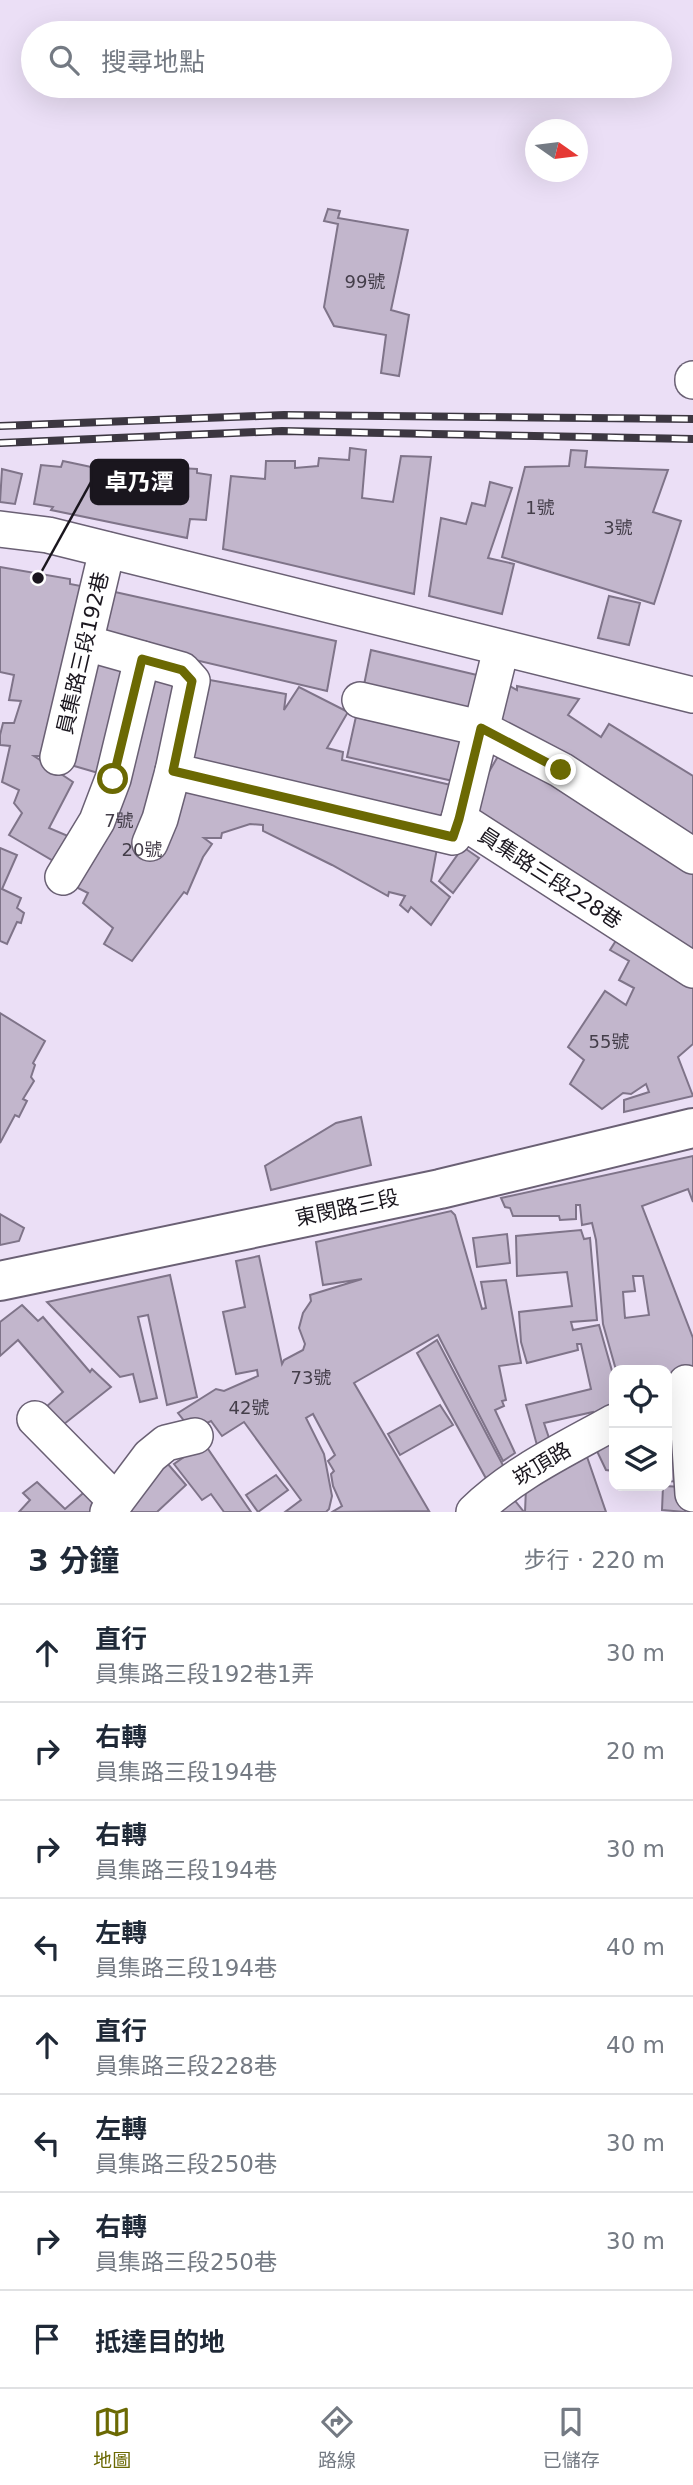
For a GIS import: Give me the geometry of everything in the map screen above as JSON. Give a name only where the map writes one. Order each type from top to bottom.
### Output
[{"type":"main road","name":"東閔路三段","points":[[0,1281],[440,1189],[693,1128]]},
{"type":"street","points":[[0,529],[48,535],[693,695]]},
{"type":"street","name":"員集路三段192巷","points":[[58,757],[107,550]]},
{"type":"street","points":[[86,643],[182,670],[192,681],[173,771],[160,819],[150,842]]},
{"type":"street","points":[[459,819],[501,649]]},
{"type":"street","points":[[63,877],[97,821],[113,779],[142,659]]},
{"type":"street","points":[[360,700],[481,728],[561,770],[693,856]]},
{"type":"street","name":"員集路三段228巷","points":[[173,771],[453,837],[459,819],[693,970]]},
{"type":"street","points":[[682,1387],[693,1494]]},
{"type":"street","points":[[35,1419],[112,1507],[150,1456],[166,1443],[195,1436]]},
{"type":"street","name":"崁頂路","points":[[474,1512],[538,1464],[609,1425]]},
{"type":"building","points":[[328,209],[340,211],[338,218],[408,230],[391,310],[409,315],[399,376],[381,373],[386,335],[334,326],[324,307],[338,224],[324,221]]},
{"type":"building","points":[[350,448],[366,450],[362,498],[393,502],[401,456],[431,457],[414,594],[223,549],[231,476],[265,479],[266,461],[295,461],[295,468],[318,466],[319,458],[349,460]]},
{"type":"building","points":[[571,450],[587,451],[585,467],[668,470],[653,512],[681,521],[654,604],[502,557],[525,467],[569,466]]},
{"type":"building","points":[[63,461],[176,481],[179,468],[197,469],[197,473],[211,475],[206,520],[190,519],[187,538],[51,510],[53,507],[34,504],[41,465],[61,467]]},
{"type":"building","points":[[2,469],[22,474],[15,504],[0,502]]},
{"type":"building","points":[[490,482],[512,488],[488,558],[514,564],[502,614],[429,596],[441,518],[466,524],[472,503],[485,506]]},
{"type":"building","points":[[0,567],[70,579],[70,584],[91,588],[44,756],[34,756],[73,782],[49,828],[75,839],[62,866],[9,835],[22,813],[14,803],[19,790],[2,782],[10,746],[0,745],[0,735],[3,723],[14,723],[21,701],[9,700],[14,675],[0,672]]},
{"type":"building","points":[[106,590],[336,641],[327,691],[93,636]]},
{"type":"building","points":[[609,596],[640,603],[629,645],[598,638]]},
{"type":"building","points":[[90,649],[131,660],[105,775],[64,763]]},
{"type":"building","points":[[371,650],[477,675],[466,721],[362,695]]},
{"type":"building","points":[[153,670],[185,683],[183,780],[438,843],[431,881],[450,897],[431,925],[411,907],[408,912],[400,905],[405,896],[389,892],[388,896],[263,831],[263,825],[250,824],[222,833],[221,838],[204,838],[212,844],[203,857],[187,894],[184,892],[132,961],[104,944],[113,928],[83,903],[88,893],[68,883]]},
{"type":"building","points":[[199,678],[286,694],[284,710],[299,687],[348,712],[327,748],[343,752],[342,760],[451,785],[442,829],[181,763]]},
{"type":"building","points":[[508,685],[517,690],[517,686],[579,699],[568,715],[601,737],[609,724],[693,776],[693,850],[496,725]]},
{"type":"building","points":[[357,712],[463,736],[453,781],[347,757]]},
{"type":"building","points":[[504,746],[693,866],[693,964],[468,821],[483,782]]},
{"type":"building","points":[[463,847],[479,858],[453,893],[439,881]]},
{"type":"building","points":[[0,848],[17,855],[2,889],[21,898],[17,908],[24,913],[21,923],[17,922],[7,944],[0,941]]},
{"type":"building","points":[[617,939],[693,981],[693,1044],[678,1057],[693,1096],[624,1112],[624,1100],[649,1092],[646,1084],[631,1094],[623,1093],[602,1109],[570,1084],[584,1060],[568,1047],[605,991],[626,1005],[634,988],[619,980],[629,961],[610,950]]},
{"type":"building","points":[[0,1013],[45,1041],[33,1063],[35,1065],[31,1077],[34,1081],[23,1099],[27,1101],[19,1117],[15,1115],[0,1143]]},
{"type":"building","points":[[361,1117],[371,1165],[271,1190],[265,1166],[336,1123]]},
{"type":"building","points":[[693,1156],[693,1202],[688,1189],[642,1206],[693,1338],[693,1373],[672,1377],[672,1365],[615,1365],[603,1324],[596,1240],[592,1223],[582,1225],[580,1205],[576,1205],[576,1219],[560,1220],[559,1216],[513,1216],[510,1208],[505,1207],[501,1198]],"holes":[[[633,1276],[643,1276],[649,1315],[625,1318],[623,1292],[635,1291]]]},
{"type":"building","points":[[451,1211],[455,1215],[482,1309],[486,1308],[481,1282],[506,1280],[521,1363],[499,1366],[506,1400],[502,1401],[504,1406],[495,1410],[515,1453],[503,1461],[438,1335],[354,1383],[429,1511],[332,1512],[342,1506],[333,1486],[331,1474],[334,1471],[328,1461],[335,1455],[313,1414],[306,1418],[324,1454],[332,1496],[329,1509],[326,1512],[285,1512],[301,1500],[244,1422],[222,1436],[211,1421],[189,1427],[178,1413],[216,1389],[224,1391],[258,1376],[257,1370],[236,1374],[223,1312],[245,1307],[236,1261],[259,1256],[282,1364],[284,1360],[303,1350],[305,1344],[299,1328],[303,1313],[311,1301],[310,1295],[362,1279],[323,1285],[316,1242]]},
{"type":"building","points":[[0,1214],[24,1228],[19,1241],[0,1245]]},
{"type":"building","points":[[581,1230],[584,1239],[590,1238],[597,1320],[571,1322],[573,1330],[599,1325],[610,1365],[609,1410],[595,1417],[593,1412],[544,1423],[551,1444],[538,1449],[526,1405],[591,1389],[581,1344],[577,1344],[578,1350],[527,1363],[521,1342],[519,1312],[572,1306],[567,1272],[517,1276],[516,1236]]},
{"type":"building","points":[[507,1234],[510,1263],[477,1267],[473,1238]]},
{"type":"building","points":[[170,1275],[197,1397],[167,1405],[148,1315],[138,1317],[157,1398],[140,1402],[133,1374],[120,1377],[47,1302]]},
{"type":"building","points":[[22,1305],[38,1321],[43,1317],[90,1372],[92,1369],[111,1387],[54,1432],[38,1414],[63,1392],[18,1340],[0,1356],[0,1322]]},
{"type":"building","points":[[437,1340],[506,1471],[488,1482],[417,1353]]},
{"type":"building","points":[[673,1402],[684,1482],[672,1481]]},
{"type":"building","points":[[440,1405],[453,1425],[400,1455],[388,1434]]},
{"type":"building","points":[[609,1436],[609,1470],[606,1470],[594,1445]]},
{"type":"building","points":[[197,1448],[208,1449],[251,1512],[224,1512],[211,1494],[202,1500],[174,1464]]},
{"type":"building","points":[[585,1451],[606,1512],[525,1512],[526,1488]]},
{"type":"building","points":[[161,1456],[186,1485],[157,1512],[113,1512]]},
{"type":"building","points":[[276,1475],[288,1490],[258,1512],[246,1495]]},
{"type":"building","points":[[37,1482],[65,1509],[89,1488],[100,1512],[19,1512],[30,1500],[23,1493]]},
{"type":"building","points":[[672,1486],[684,1487],[685,1512],[662,1510],[663,1491],[672,1491]]},
{"type":"building","points":[[512,1497],[524,1512],[490,1512]]},
{"type":"railway","points":[[0,426],[284,415],[693,419]]},
{"type":"railway","points":[[0,443],[282,431],[693,439]]},
{"type":"place","name":"卓乃潭","points":[[38,578]]},
{"type":"route","points":[[113,779],[142,659],[182,670],[192,681],[173,771],[453,837],[481,728],[561,770]]}]
